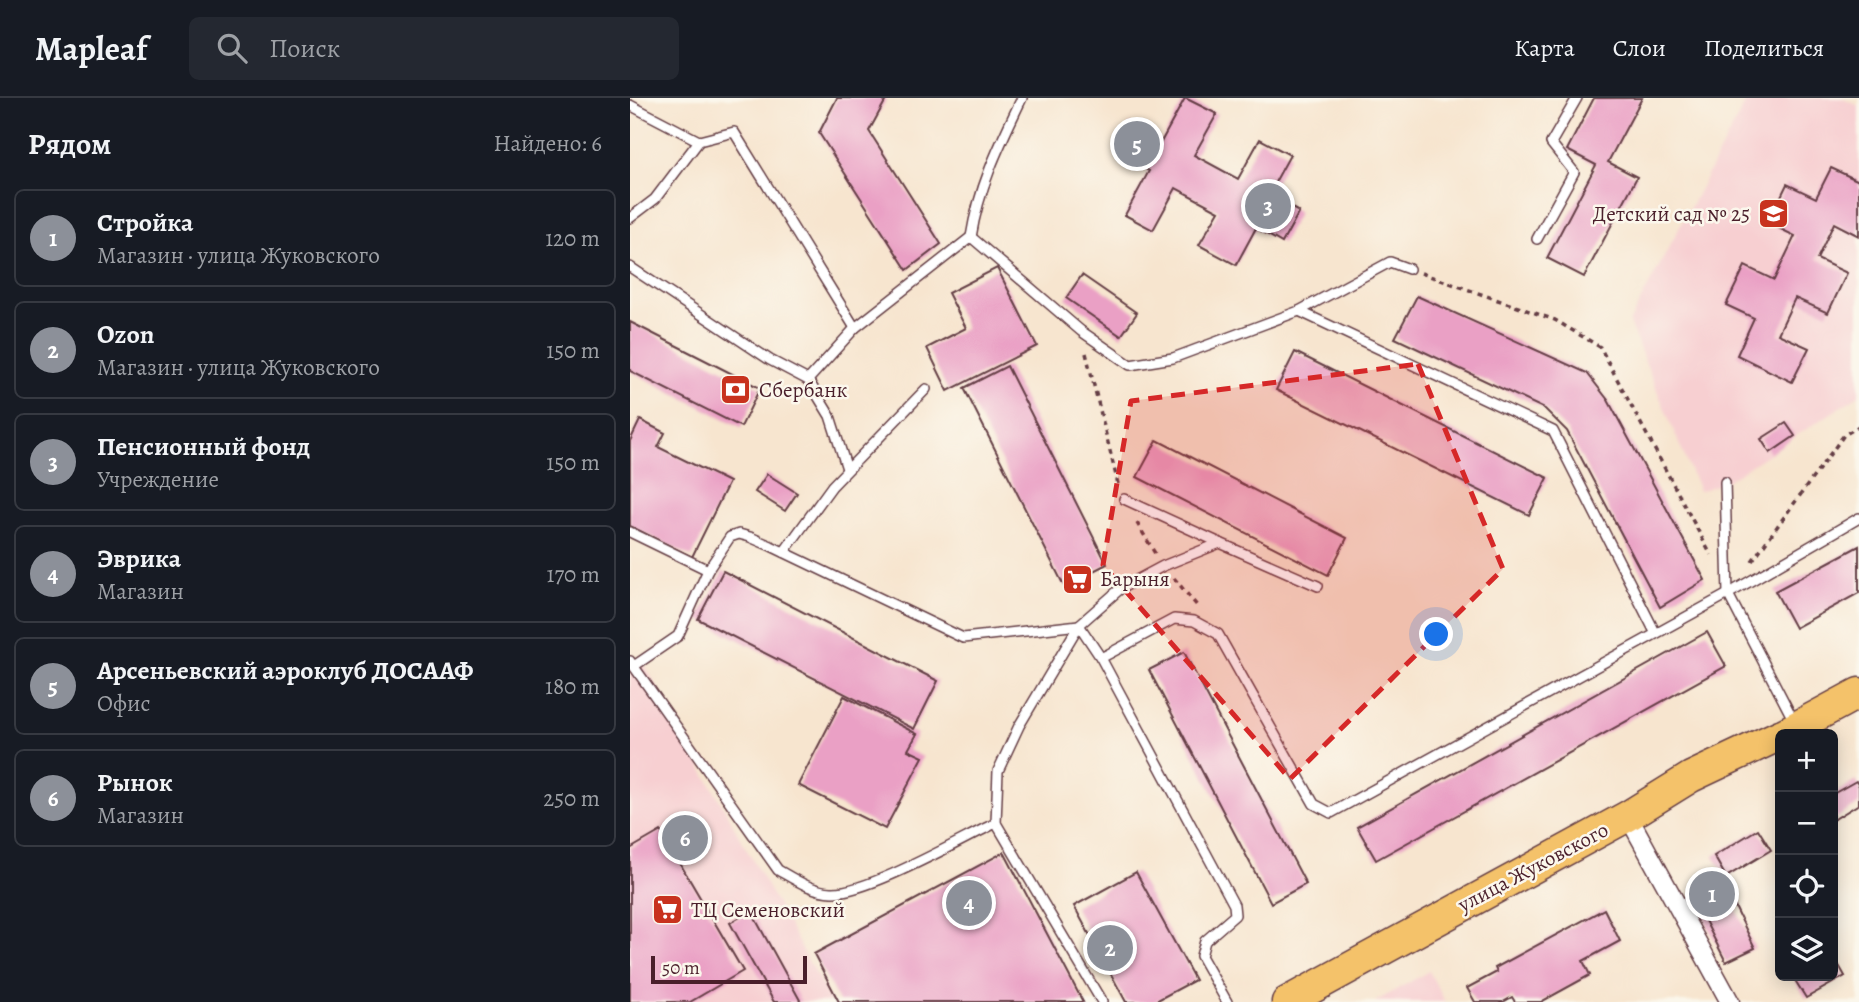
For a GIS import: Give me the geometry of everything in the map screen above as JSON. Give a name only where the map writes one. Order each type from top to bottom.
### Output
[{"type":"main road","name":"улица Жуковского","points":[[1793,729],[1859,694]]},
{"type":"main road","name":"улица Жуковского","points":[[1287,1002],[1628,816],[1691,777],[1775,738]]},
{"type":"street","points":[[1628,816],[1730,1002]]},
{"type":"lane","points":[[808,380],[855,328],[971,237],[977,201],[988,167],[1022,98]]},
{"type":"lane","points":[[1537,239],[1573,172],[1551,143],[1577,98]]},
{"type":"lane","points":[[630,104],[699,141]]},
{"type":"lane","points":[[631,217],[655,199],[699,141],[734,132],[855,328]]},
{"type":"lane","points":[[971,237],[1081,331],[1130,365],[1173,358],[1299,311],[1390,262],[1409,269]]},
{"type":"lane","points":[[630,267],[770,360],[808,380],[830,416],[847,469]]},
{"type":"lane","points":[[1299,311],[1553,431],[1655,632]]},
{"type":"lane","points":[[784,552],[847,469],[926,388]]},
{"type":"lane","points":[[1725,482],[1728,594],[1786,729]]},
{"type":"lane","points":[[1124,499],[1318,586]]},
{"type":"lane","points":[[1101,658],[1174,619],[1194,621],[1218,634],[1314,804],[1331,813],[1728,594],[1859,518]]},
{"type":"lane","points":[[630,532],[708,570]]},
{"type":"lane","points":[[996,823],[862,888],[832,892],[807,886],[778,870],[632,664],[678,636],[708,570],[730,537],[739,534],[784,552],[963,638],[1079,625]]},
{"type":"lane","points":[[1102,1002],[996,823],[998,771],[1019,726],[1079,625],[1120,589],[1163,566],[1220,543]]},
{"type":"lane","points":[[1079,625],[1101,658],[1234,905],[1235,915],[1205,941],[1201,956],[1227,1002]]},
{"type":"path","points":[[1409,269],[1555,320],[1600,347],[1711,555],[1728,594]]},
{"type":"path","points":[[1751,562],[1844,435],[1859,426]]},
{"type":"highlighted area","points":[[1418,364],[1503,569],[1290,779],[1103,565],[1131,401]]},
{"type":"shaded area","name":"Детский сад № 25","points":[[1748,98],[1841,98],[1859,106],[1859,395],[1725,482],[1699,491],[1629,323]]},
{"type":"shaded area","points":[[645,665],[831,1002],[630,1002],[630,673]]},
{"type":"shaded area","points":[[1429,971],[1445,1002],[1375,1002]]},
{"type":"building","points":[[837,98],[887,98],[869,131],[941,244],[907,270],[819,133]]},
{"type":"building","points":[[1185,98],[1217,114],[1194,155],[1238,179],[1260,139],[1290,155],[1268,195],[1299,212],[1282,243],[1256,228],[1236,265],[1199,245],[1219,211],[1176,188],[1153,230],[1125,215],[1149,171],[1115,152],[1130,124],[1161,142]]},
{"type":"building","points":[[1594,98],[1642,98],[1608,162],[1637,177],[1584,277],[1547,258],[1596,165],[1567,150]]},
{"type":"building","points":[[1831,168],[1859,181],[1859,236],[1834,223],[1817,259],[1847,273],[1828,313],[1795,298],[1778,334],[1809,348],[1792,382],[1737,355],[1754,318],[1726,305],[1745,266],[1774,280],[1795,236],[1768,223],[1787,184],[1816,198]]},
{"type":"building","points":[[997,268],[1037,346],[948,391],[927,348],[966,328],[948,293]]},
{"type":"building","points":[[1082,275],[1137,313],[1121,336],[1066,298]]},
{"type":"building","points":[[1417,296],[1587,373],[1608,400],[1705,580],[1660,607],[1567,431],[1545,409],[1395,338]]},
{"type":"building","points":[[630,322],[760,388],[741,427],[630,371]]},
{"type":"building","points":[[1295,352],[1548,478],[1529,515],[1276,390]]},
{"type":"building","points":[[1007,366],[1107,564],[1064,586],[964,388]]},
{"type":"building","points":[[640,420],[665,433],[658,447],[729,482],[692,557],[630,526],[630,441]]},
{"type":"building","points":[[1786,423],[1795,436],[1770,453],[1761,439]]},
{"type":"building","points":[[1157,440],[1347,538],[1328,575],[1137,477]]},
{"type":"building","points":[[767,474],[797,493],[785,511],[755,492]]},
{"type":"building","points":[[1859,546],[1859,593],[1795,628],[1775,591]]},
{"type":"building","points":[[723,571],[938,681],[914,729],[698,619]]},
{"type":"building","points":[[1707,632],[1726,666],[1376,860],[1357,827]]},
{"type":"building","points":[[1184,652],[1306,884],[1271,903],[1149,670]]},
{"type":"building","points":[[844,696],[917,734],[908,750],[923,757],[885,829],[798,785]]},
{"type":"building","points":[[1856,781],[1859,786],[1859,804],[1838,817],[1838,792]]},
{"type":"building","points":[[1758,829],[1771,850],[1726,877],[1714,856]]},
{"type":"building","name":"ТЦ Семеновский","points":[[661,831],[743,971],[690,1002],[630,1002],[630,849]]},
{"type":"building","points":[[1004,852],[1083,1002],[839,1002],[814,954]]},
{"type":"building","points":[[1136,872],[1195,980],[1154,1002],[1126,1002],[1074,906]]},
{"type":"building","points":[[1720,876],[1755,948],[1726,962],[1694,899],[1699,887]]},
{"type":"building","points":[[1604,909],[1620,941],[1583,961],[1590,975],[1541,1002],[1515,1002],[1512,997],[1503,1002],[1475,1002],[1467,988],[1497,972],[1495,968]]},
{"type":"building","points":[[751,911],[801,1002],[774,1002],[730,923]]},
{"type":"building","points":[[1838,964],[1845,976],[1838,980]]},
{"type":"building","points":[[1795,981],[1836,981],[1806,998]]},
{"type":"place","name":"Арсеньевский аэроклуб ДОСААФ","points":[[1137,144]]},
{"type":"place","name":"Пенсионный фонд","points":[[1268,206]]},
{"type":"place","name":"Детский сад № 25","points":[[1773,214]]},
{"type":"place","name":"Сбербанк","points":[[736,390]]},
{"type":"place","name":"Барыня","points":[[1077,579]]},
{"type":"place","name":"Рынок","points":[[685,838]]},
{"type":"place","name":"Стройка","points":[[1712,894]]},
{"type":"place","name":"Эврика","points":[[969,903]]},
{"type":"place","name":"ТЦ Семеновский","points":[[668,910]]},
{"type":"place","name":"Ozon","points":[[1110,948]]}]
